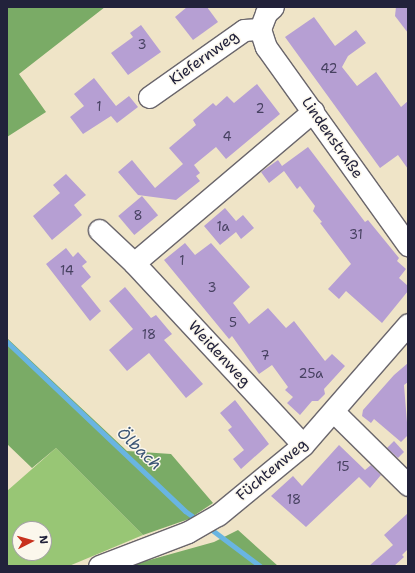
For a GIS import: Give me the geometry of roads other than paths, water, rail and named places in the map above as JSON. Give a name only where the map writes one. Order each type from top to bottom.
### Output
[{"type":"street","name":"Kiefernweg","points":[[149,97],[244,30],[260,29],[266,13],[273,7]]},
{"type":"street","name":"Lindenstraße","points":[[260,29],[266,47],[408,245]]},
{"type":"street","points":[[134,263],[313,111]]},
{"type":"street","name":"Weidenweg","points":[[99,230],[134,263],[303,445]]},
{"type":"street","name":"Füchtenweg","points":[[99,566],[188,532],[218,515],[303,445],[334,412],[408,324]]},
{"type":"street","points":[[334,412],[408,484]]},
{"type":"waterway","name":"Ölbach","points":[[7,342],[185,511],[198,520]]},
{"type":"waterway","name":"Ölbach","points":[[208,527],[260,566]]}]
